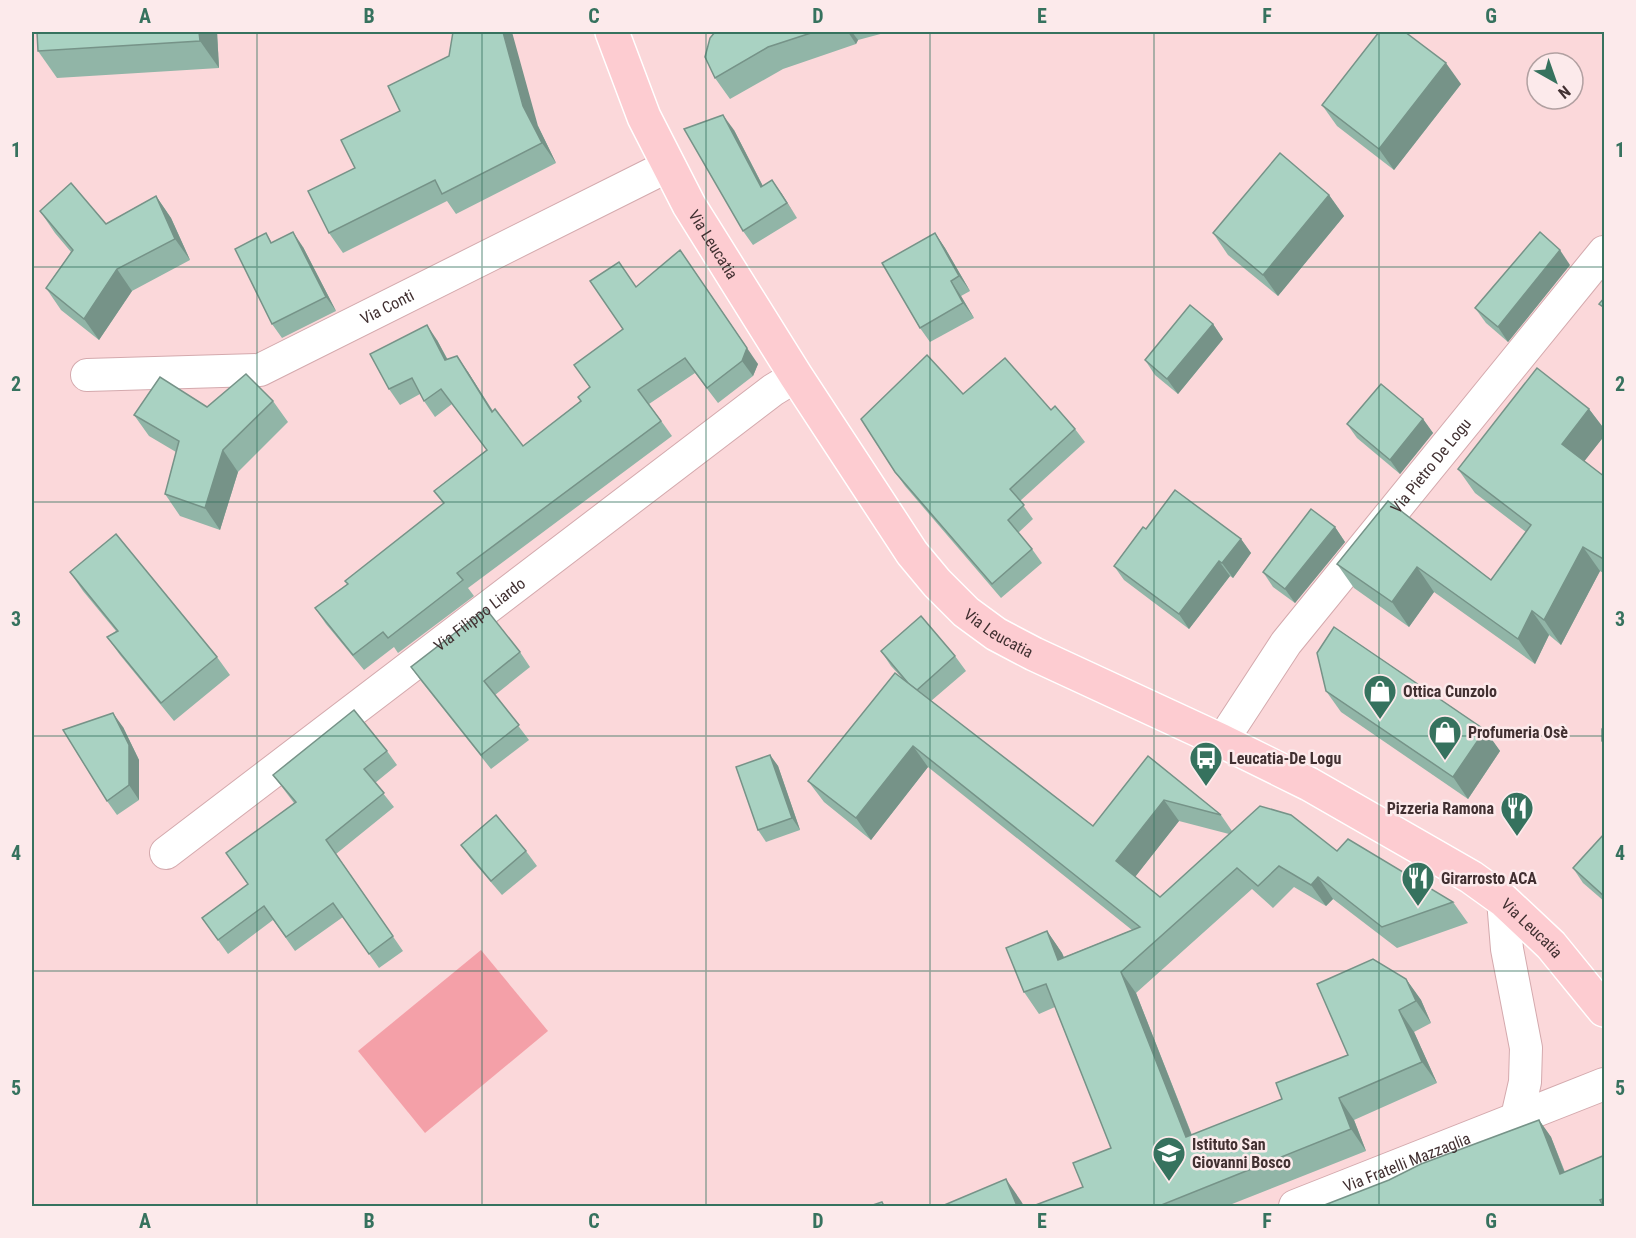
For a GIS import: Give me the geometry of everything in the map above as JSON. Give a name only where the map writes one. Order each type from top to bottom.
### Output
[{"type":"main road","name":"Via Leucatia","points":[[612,32],[644,117],[689,205],[796,376],[912,553],[937,583],[966,612],[996,634],[1034,654],[1309,784],[1471,877],[1503,900],[1551,945],[1605,1011]]},
{"type":"street","name":"Via Conti","points":[[87,375],[260,370],[668,166]]},
{"type":"street","name":"Via Pietro De Logu","points":[[1222,741],[1286,643],[1605,252]]},
{"type":"street","name":"Via Filippo Liardo","points":[[166,853],[772,390],[796,376]]},
{"type":"street","points":[[1503,900],[1507,949],[1526,1048],[1525,1082],[1516,1117]]},
{"type":"street","name":"Via Fratelli Mazzaglia","points":[[1295,1206],[1516,1117],[1605,1084]]},
{"type":"shaded area","points":[[481,950],[548,1031],[425,1133],[358,1051]]},
{"type":"building","points":[[37,32],[199,32],[200,41],[38,51]]},
{"type":"building","points":[[453,32],[503,32],[523,106],[542,143],[442,194],[435,180],[329,233],[308,191],[355,168],[341,140],[400,111],[388,86],[449,56]]},
{"type":"building","points":[[715,32],[814,32],[768,47],[715,78],[705,57],[710,38]]},
{"type":"building","points":[[1379,32],[1405,32],[1446,63],[1379,149],[1322,105]]},
{"type":"building","points":[[723,115],[761,187],[772,180],[787,203],[743,231],[684,129]]},
{"type":"building","points":[[1280,153],[1329,195],[1263,275],[1213,233]]},
{"type":"building","points":[[71,183],[106,224],[156,196],[175,239],[117,269],[84,319],[46,288],[73,250],[40,211]]},
{"type":"building","points":[[293,232],[326,297],[272,324],[235,249],[266,233],[271,243]]},
{"type":"building","points":[[1540,232],[1560,250],[1498,327],[1475,308]]},
{"type":"building","points":[[935,233],[959,276],[951,281],[963,303],[920,328],[882,263]]},
{"type":"building","points":[[680,250],[747,348],[742,361],[707,388],[685,358],[638,390],[661,421],[457,573],[463,580],[388,638],[383,632],[353,655],[315,608],[348,584],[345,581],[444,503],[434,491],[487,450],[441,389],[424,401],[412,378],[389,389],[370,354],[427,325],[445,360],[457,356],[492,412],[495,409],[523,446],[581,401],[578,397],[590,387],[574,365],[623,329],[590,281],[619,262],[636,287]]},
{"type":"building","points":[[1605,297],[1605,308],[1599,304]]},
{"type":"building","points":[[1190,305],[1213,324],[1167,379],[1145,360]]},
{"type":"building","points":[[927,355],[963,394],[1005,358],[1051,410],[1055,406],[1075,429],[1010,489],[1024,505],[1008,520],[1032,549],[992,584],[895,472],[861,419]]},
{"type":"building","points":[[1537,368],[1589,409],[1562,444],[1605,477],[1605,560],[1583,547],[1544,620],[1532,611],[1518,639],[1417,567],[1392,602],[1337,564],[1388,501],[1491,580],[1531,525],[1458,469]]},
{"type":"building","points":[[246,374],[273,401],[223,450],[205,508],[165,494],[179,441],[134,415],[160,377],[207,407]]},
{"type":"building","points":[[1381,384],[1423,419],[1390,460],[1347,424]]},
{"type":"building","points":[[1175,490],[1241,539],[1222,563],[1219,561],[1179,614],[1114,566]]},
{"type":"building","points":[[1311,509],[1335,527],[1285,589],[1263,572]]},
{"type":"building","points":[[116,534],[217,657],[161,703],[107,637],[118,631],[70,572]]},
{"type":"building","points":[[486,609],[520,652],[484,681],[519,725],[481,755],[411,667]]},
{"type":"building","points":[[921,616],[955,656],[917,690],[908,683],[881,651]]},
{"type":"building","points":[[1334,627],[1485,730],[1453,777],[1326,691],[1317,653]]},
{"type":"building","points":[[895,673],[1093,826],[1148,756],[1221,815],[1164,800],[1116,861],[1160,897],[1260,806],[1291,815],[1337,851],[1348,839],[1453,902],[1382,927],[1318,877],[1311,885],[1279,866],[1258,886],[1237,868],[1121,972],[1186,1137],[1282,1099],[1276,1083],[1348,1055],[1317,984],[1373,959],[1406,979],[1416,1001],[1399,1010],[1422,1062],[1339,1098],[1351,1129],[1159,1206],[1033,1206],[1083,1187],[1073,1163],[1111,1148],[1046,984],[1024,992],[1006,948],[1047,931],[1058,960],[1140,927],[913,746],[856,818],[808,781]]},
{"type":"building","points":[[354,710],[387,751],[364,769],[384,793],[326,840],[393,936],[369,954],[333,903],[286,937],[264,906],[218,940],[202,918],[248,884],[226,853],[296,802],[273,775]]},
{"type":"building","points":[[113,713],[129,745],[129,785],[107,801],[63,730]]},
{"type":"building","points":[[1605,725],[1605,742],[1602,741],[1602,729]]},
{"type":"building","points":[[770,755],[792,818],[758,830],[736,767]]},
{"type":"building","points":[[496,815],[526,851],[491,881],[461,845]]},
{"type":"building","points":[[1605,833],[1605,897],[1573,868]]},
{"type":"building","points":[[1539,1120],[1560,1174],[1605,1155],[1605,1198],[1600,1200],[1603,1206],[1322,1206],[1389,1180],[1421,1164]]},
{"type":"building","points":[[1006,1179],[1017,1206],[942,1206]]},
{"type":"building","points":[[882,1202],[884,1206],[870,1206]]},
{"type":"place","name":"Ottica Cunzolo","points":[[1380,720]]},
{"type":"place","name":"Profumeria Osè","points":[[1445,761]]},
{"type":"place","name":"Leucatia-De Logu","points":[[1206,787]]},
{"type":"place","name":"Pizzeria Ramona","points":[[1517,837]]},
{"type":"place","name":"Girarrosto ACA","points":[[1418,907]]},
{"type":"place","name":"Istituto San Giovanni Bosco","points":[[1169,1182]]}]
